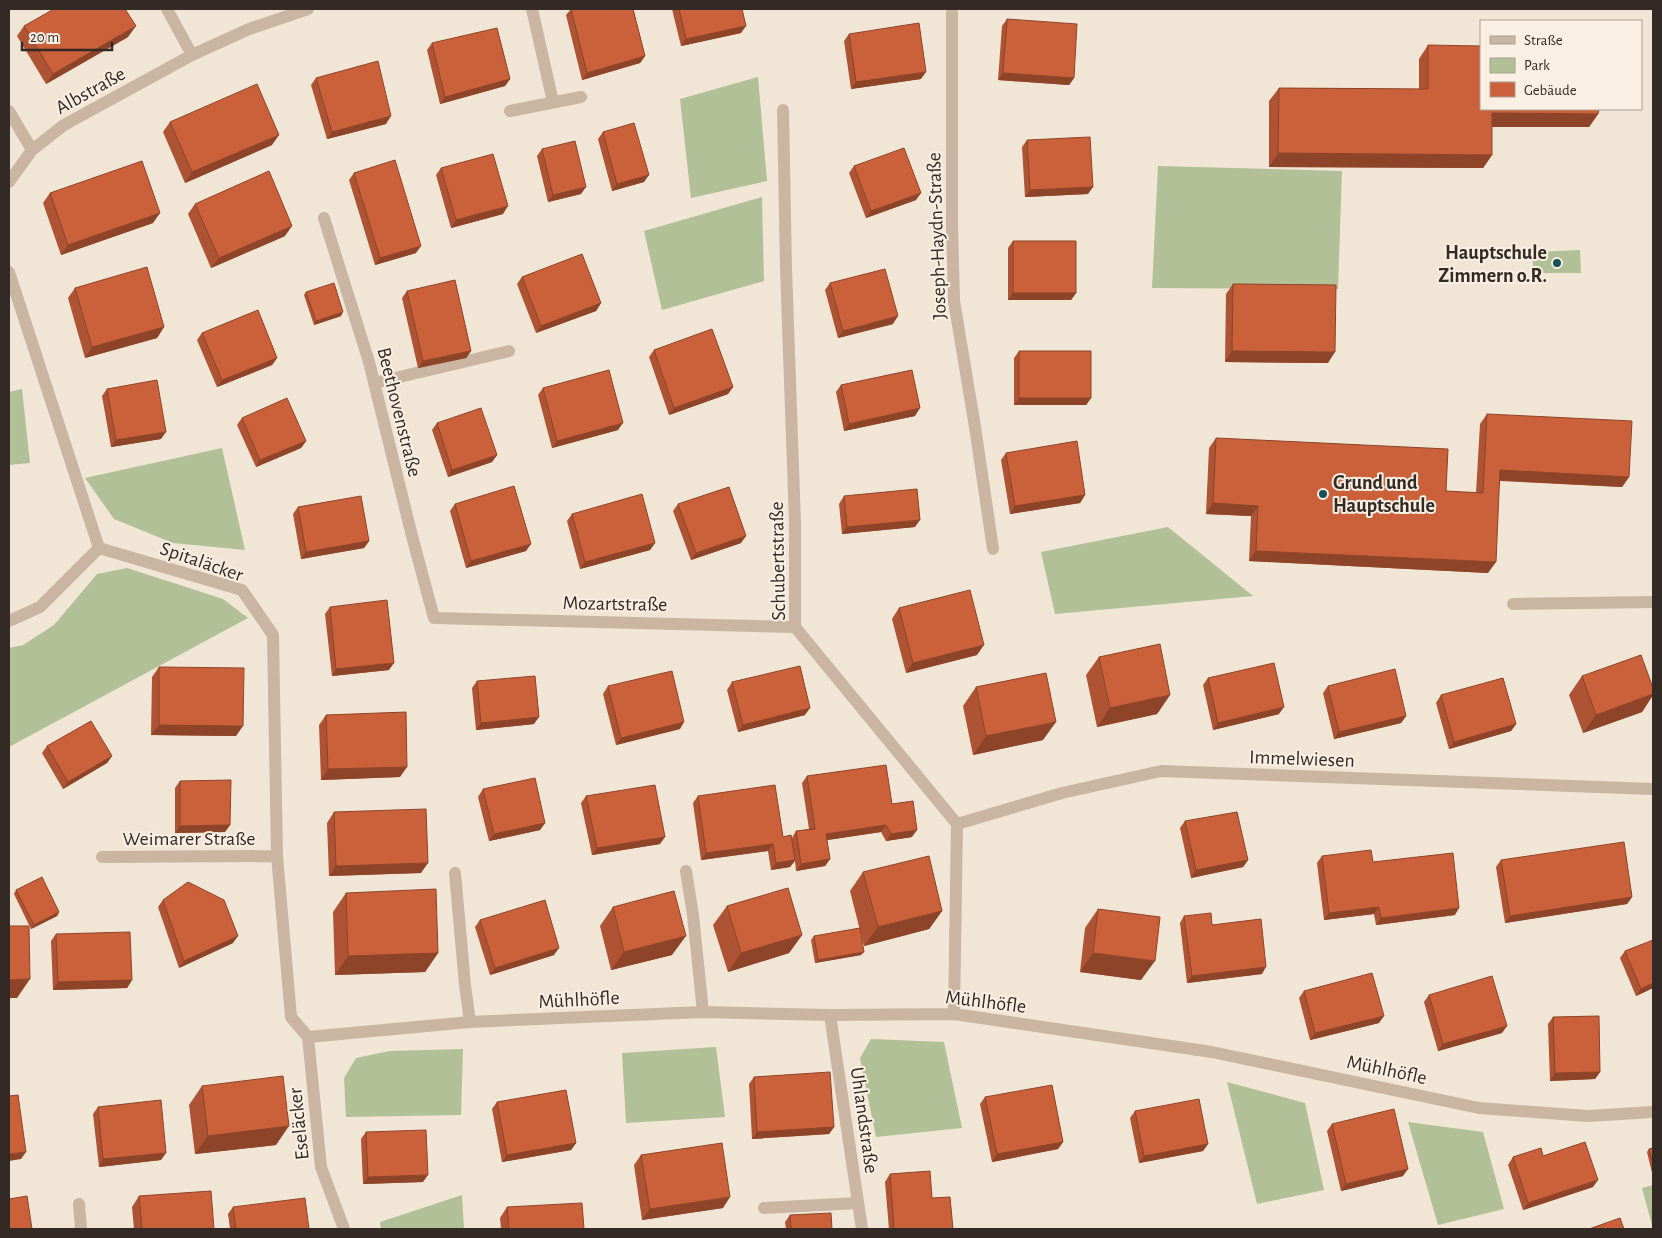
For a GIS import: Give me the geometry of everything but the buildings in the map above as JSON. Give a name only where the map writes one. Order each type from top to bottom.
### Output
[{"type":"street","points":[[166,9],[192,55]]},
{"type":"street","name":"Albstraße","points":[[32,150],[64,125],[192,55],[249,29],[308,9]]},
{"type":"street","points":[[532,9],[553,102]]},
{"type":"street","name":"Joseph-Haydn-Straße","points":[[952,9],[954,301],[975,427],[992,549]]},
{"type":"street","points":[[510,112],[581,97]]},
{"type":"street","name":"Schubertstraße","points":[[783,110],[786,268],[795,523],[795,627],[957,824]]},
{"type":"street","points":[[9,111],[32,150],[9,182]]},
{"type":"street","name":"Beethovenstraße","points":[[324,218],[374,383],[434,618]]},
{"type":"street","points":[[9,272],[98,548],[40,607],[9,621]]},
{"type":"street","points":[[374,383],[509,351]]},
{"type":"street","name":"Spitaläcker","points":[[98,548],[242,590],[273,635],[277,856],[291,1017],[308,1037]]},
{"type":"street","points":[[1513,604],[1653,602]]},
{"type":"street","name":"Mozartstraße","points":[[434,618],[795,627]]},
{"type":"street","name":"Immelwiesen","points":[[957,824],[1062,793],[1161,772],[1653,789]]},
{"type":"street","points":[[954,1014],[957,824]]},
{"type":"street","name":"Weimarer Straße","points":[[102,857],[277,856]]},
{"type":"street","points":[[686,871],[694,923],[703,1012]]},
{"type":"street","points":[[455,873],[470,1022]]},
{"type":"street","name":"Mühlhöfle","points":[[308,1037],[470,1022],[703,1012],[830,1015],[954,1014],[1212,1052],[1479,1108],[1588,1116],[1653,1112]]},
{"type":"street","name":"Uhlandstraße","points":[[830,1015],[862,1229]]},
{"type":"street","name":"Eseläcker","points":[[308,1037],[321,1167],[344,1229]]},
{"type":"street","points":[[764,1208],[858,1203]]},
{"type":"street","points":[[79,1204],[81,1229]]},
{"type":"green space","points":[[758,77],[767,181],[691,198],[680,99]]},
{"type":"green space","points":[[1158,166],[1342,171],[1338,289],[1152,288]]},
{"type":"green space","points":[[762,197],[764,281],[662,310],[644,231]]},
{"type":"green space","name":"Hauptschule Zimmern o.R.","points":[[1580,250],[1581,273],[1532,273],[1534,252]]},
{"type":"green space","points":[[22,389],[30,463],[9,465],[9,392]]},
{"type":"green space","points":[[222,448],[245,550],[173,543],[114,519],[85,478]]},
{"type":"green space","points":[[1168,527],[1253,596],[1055,614],[1041,552]]},
{"type":"green space","points":[[127,568],[223,599],[248,618],[9,747],[9,648],[23,645],[54,625],[97,574]]},
{"type":"green space","points":[[871,1039],[944,1042],[962,1128],[876,1137],[860,1058]]},
{"type":"green space","points":[[716,1047],[725,1117],[626,1123],[622,1053]]},
{"type":"green space","points":[[463,1049],[461,1115],[346,1117],[344,1078],[356,1058],[390,1051]]},
{"type":"green space","points":[[1227,1082],[1305,1103],[1324,1190],[1257,1204]]},
{"type":"green space","points":[[1408,1122],[1483,1132],[1504,1209],[1438,1225]]},
{"type":"green space","points":[[1653,1185],[1653,1229],[1642,1188]]},
{"type":"green space","points":[[462,1195],[464,1229],[381,1229],[380,1222]]},
{"type":"place","name":"Hauptschule Zimmern o.R.","points":[[1557,263]]},
{"type":"place","name":"Grund und Hauptschule","points":[[1323,494]]}]
